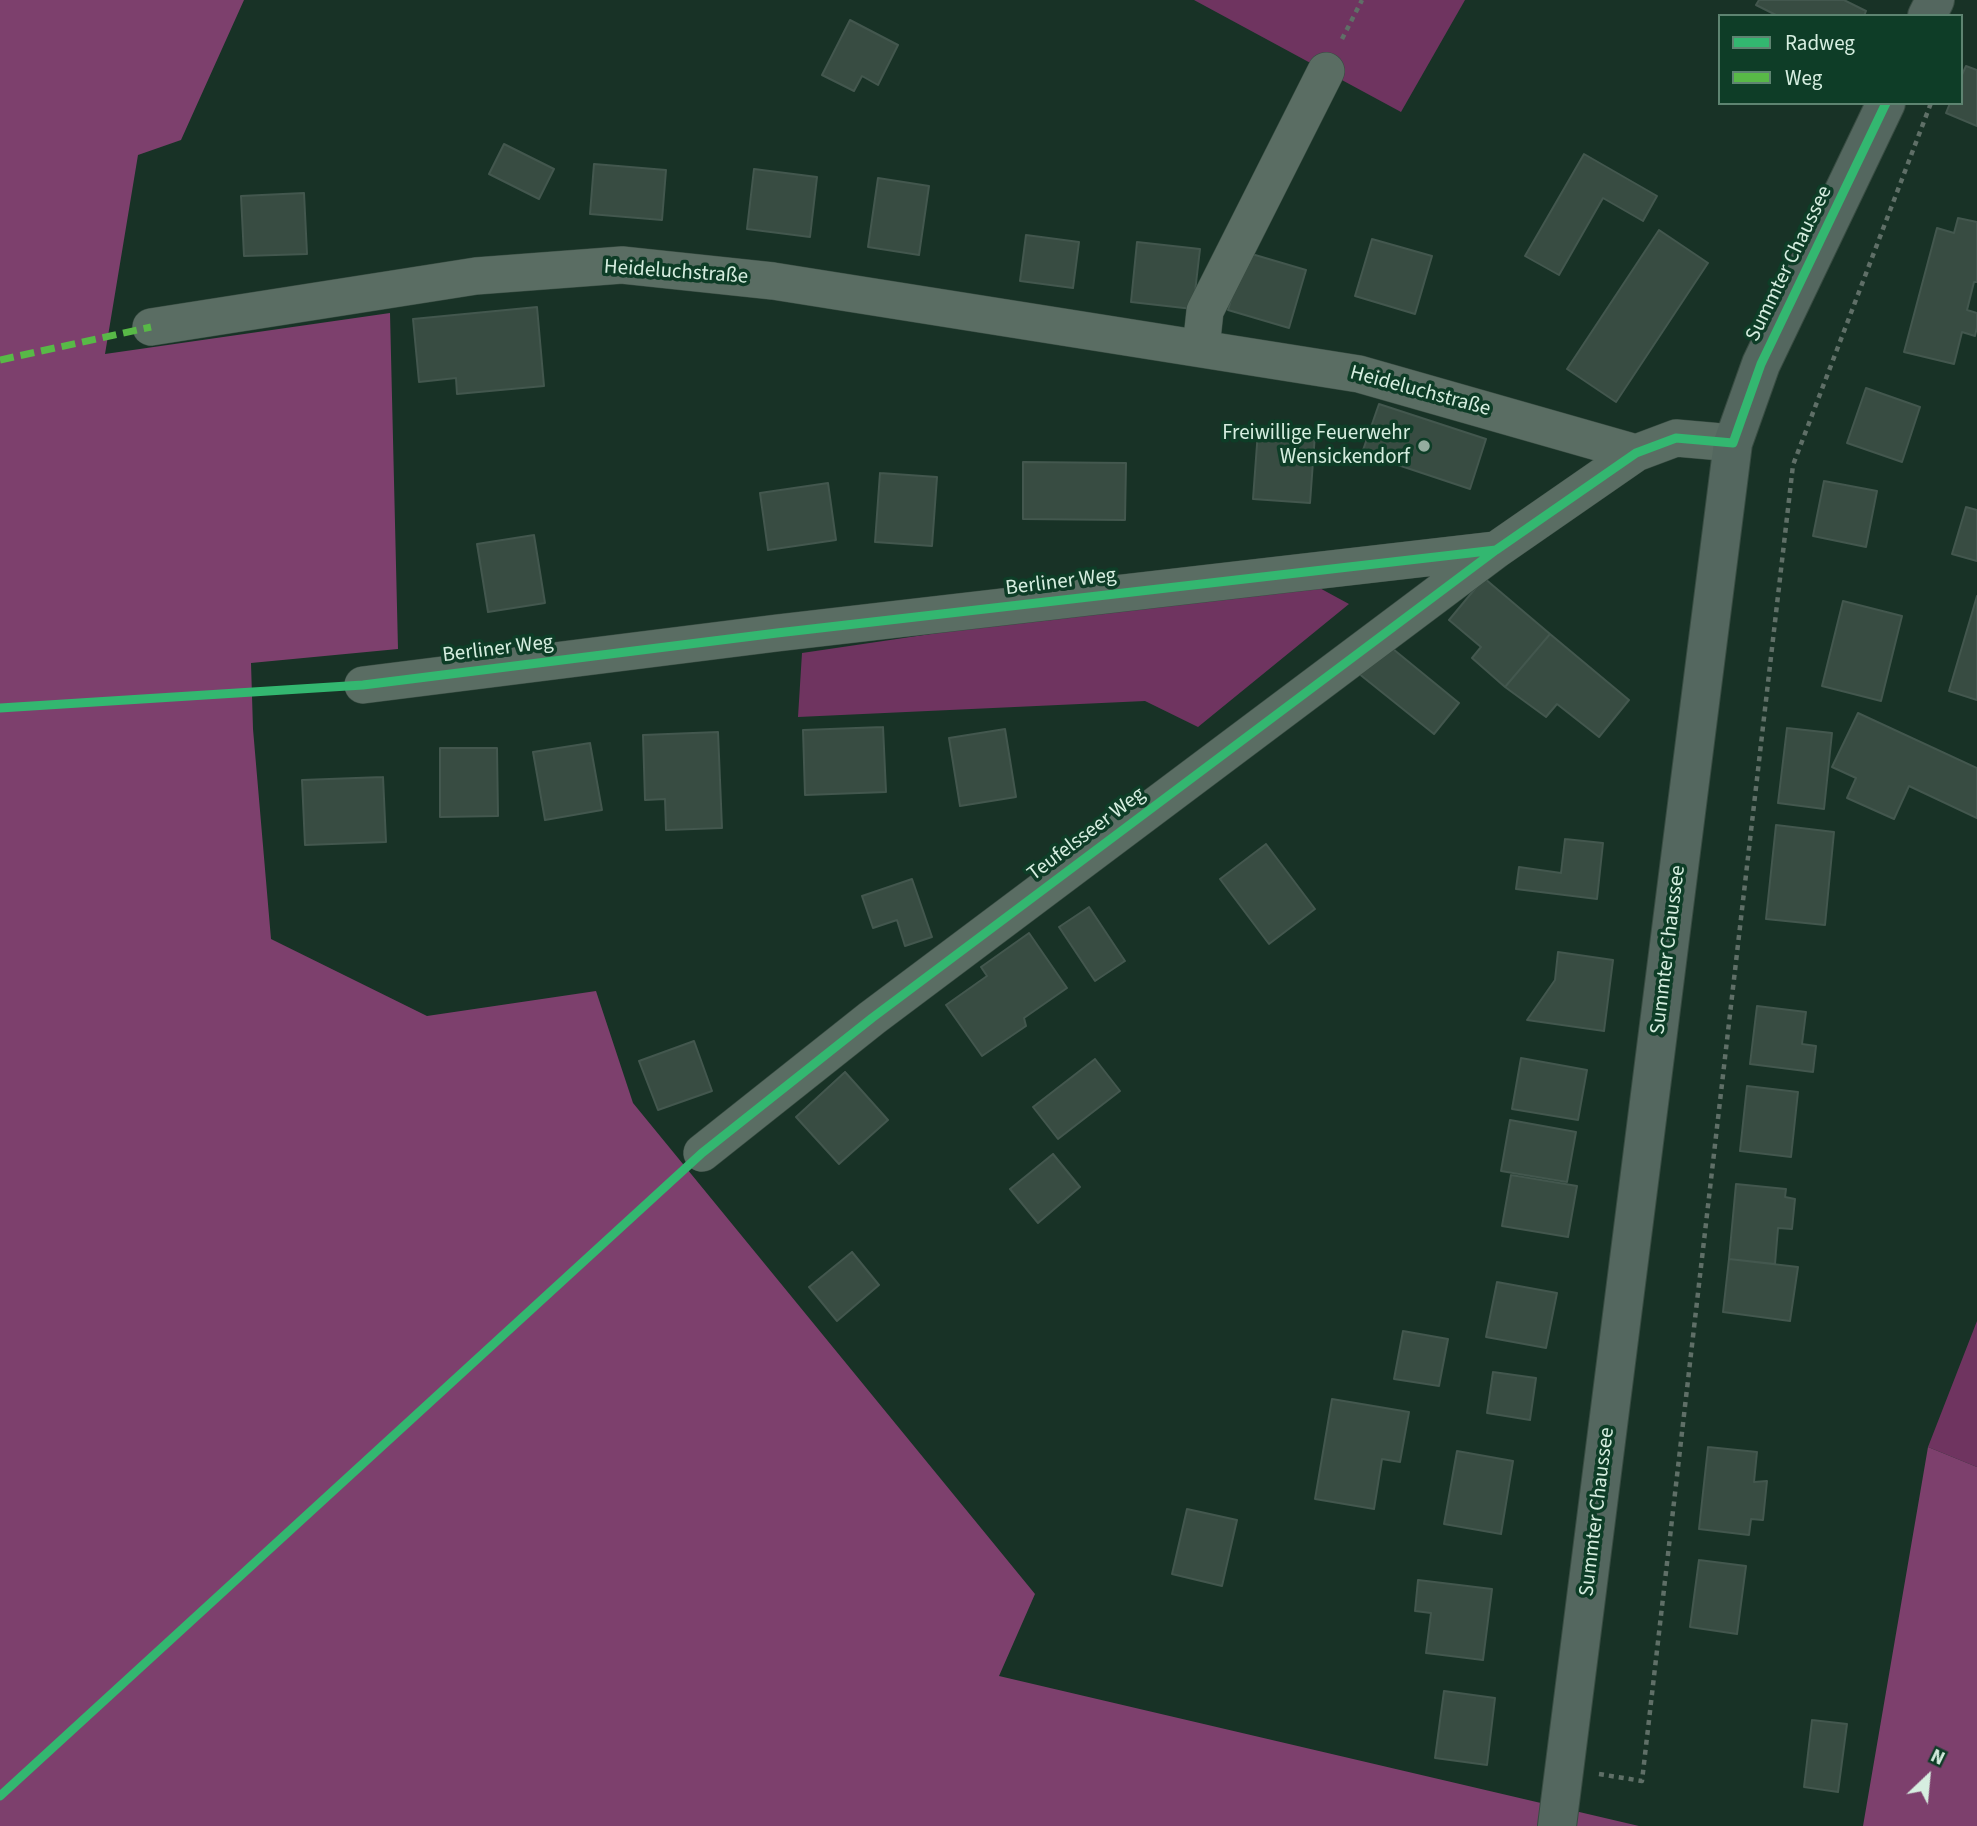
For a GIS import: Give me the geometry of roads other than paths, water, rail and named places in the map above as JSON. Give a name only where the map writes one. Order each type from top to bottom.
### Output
[{"type":"main road","name":"Summter Chaussee","points":[[1557,1826],[1732,443],[1761,364],[1885,105]]},
{"type":"street","points":[[1200,348],[1205,311],[1326,71]]},
{"type":"street","name":"Heideluchstraße","points":[[151,327],[476,276],[622,265],[773,281],[1359,373],[1636,453]]},
{"type":"street","name":"Berliner Weg","points":[[363,685],[777,633],[1496,550],[1636,453],[1676,439],[1732,443]]},
{"type":"street","name":"Teufelsseer Weg","points":[[702,1153],[872,1017],[1496,550]]},
{"type":"place","name":"Freiwillige Feuerwehr Wensickendorf","points":[[1424,446]]}]
